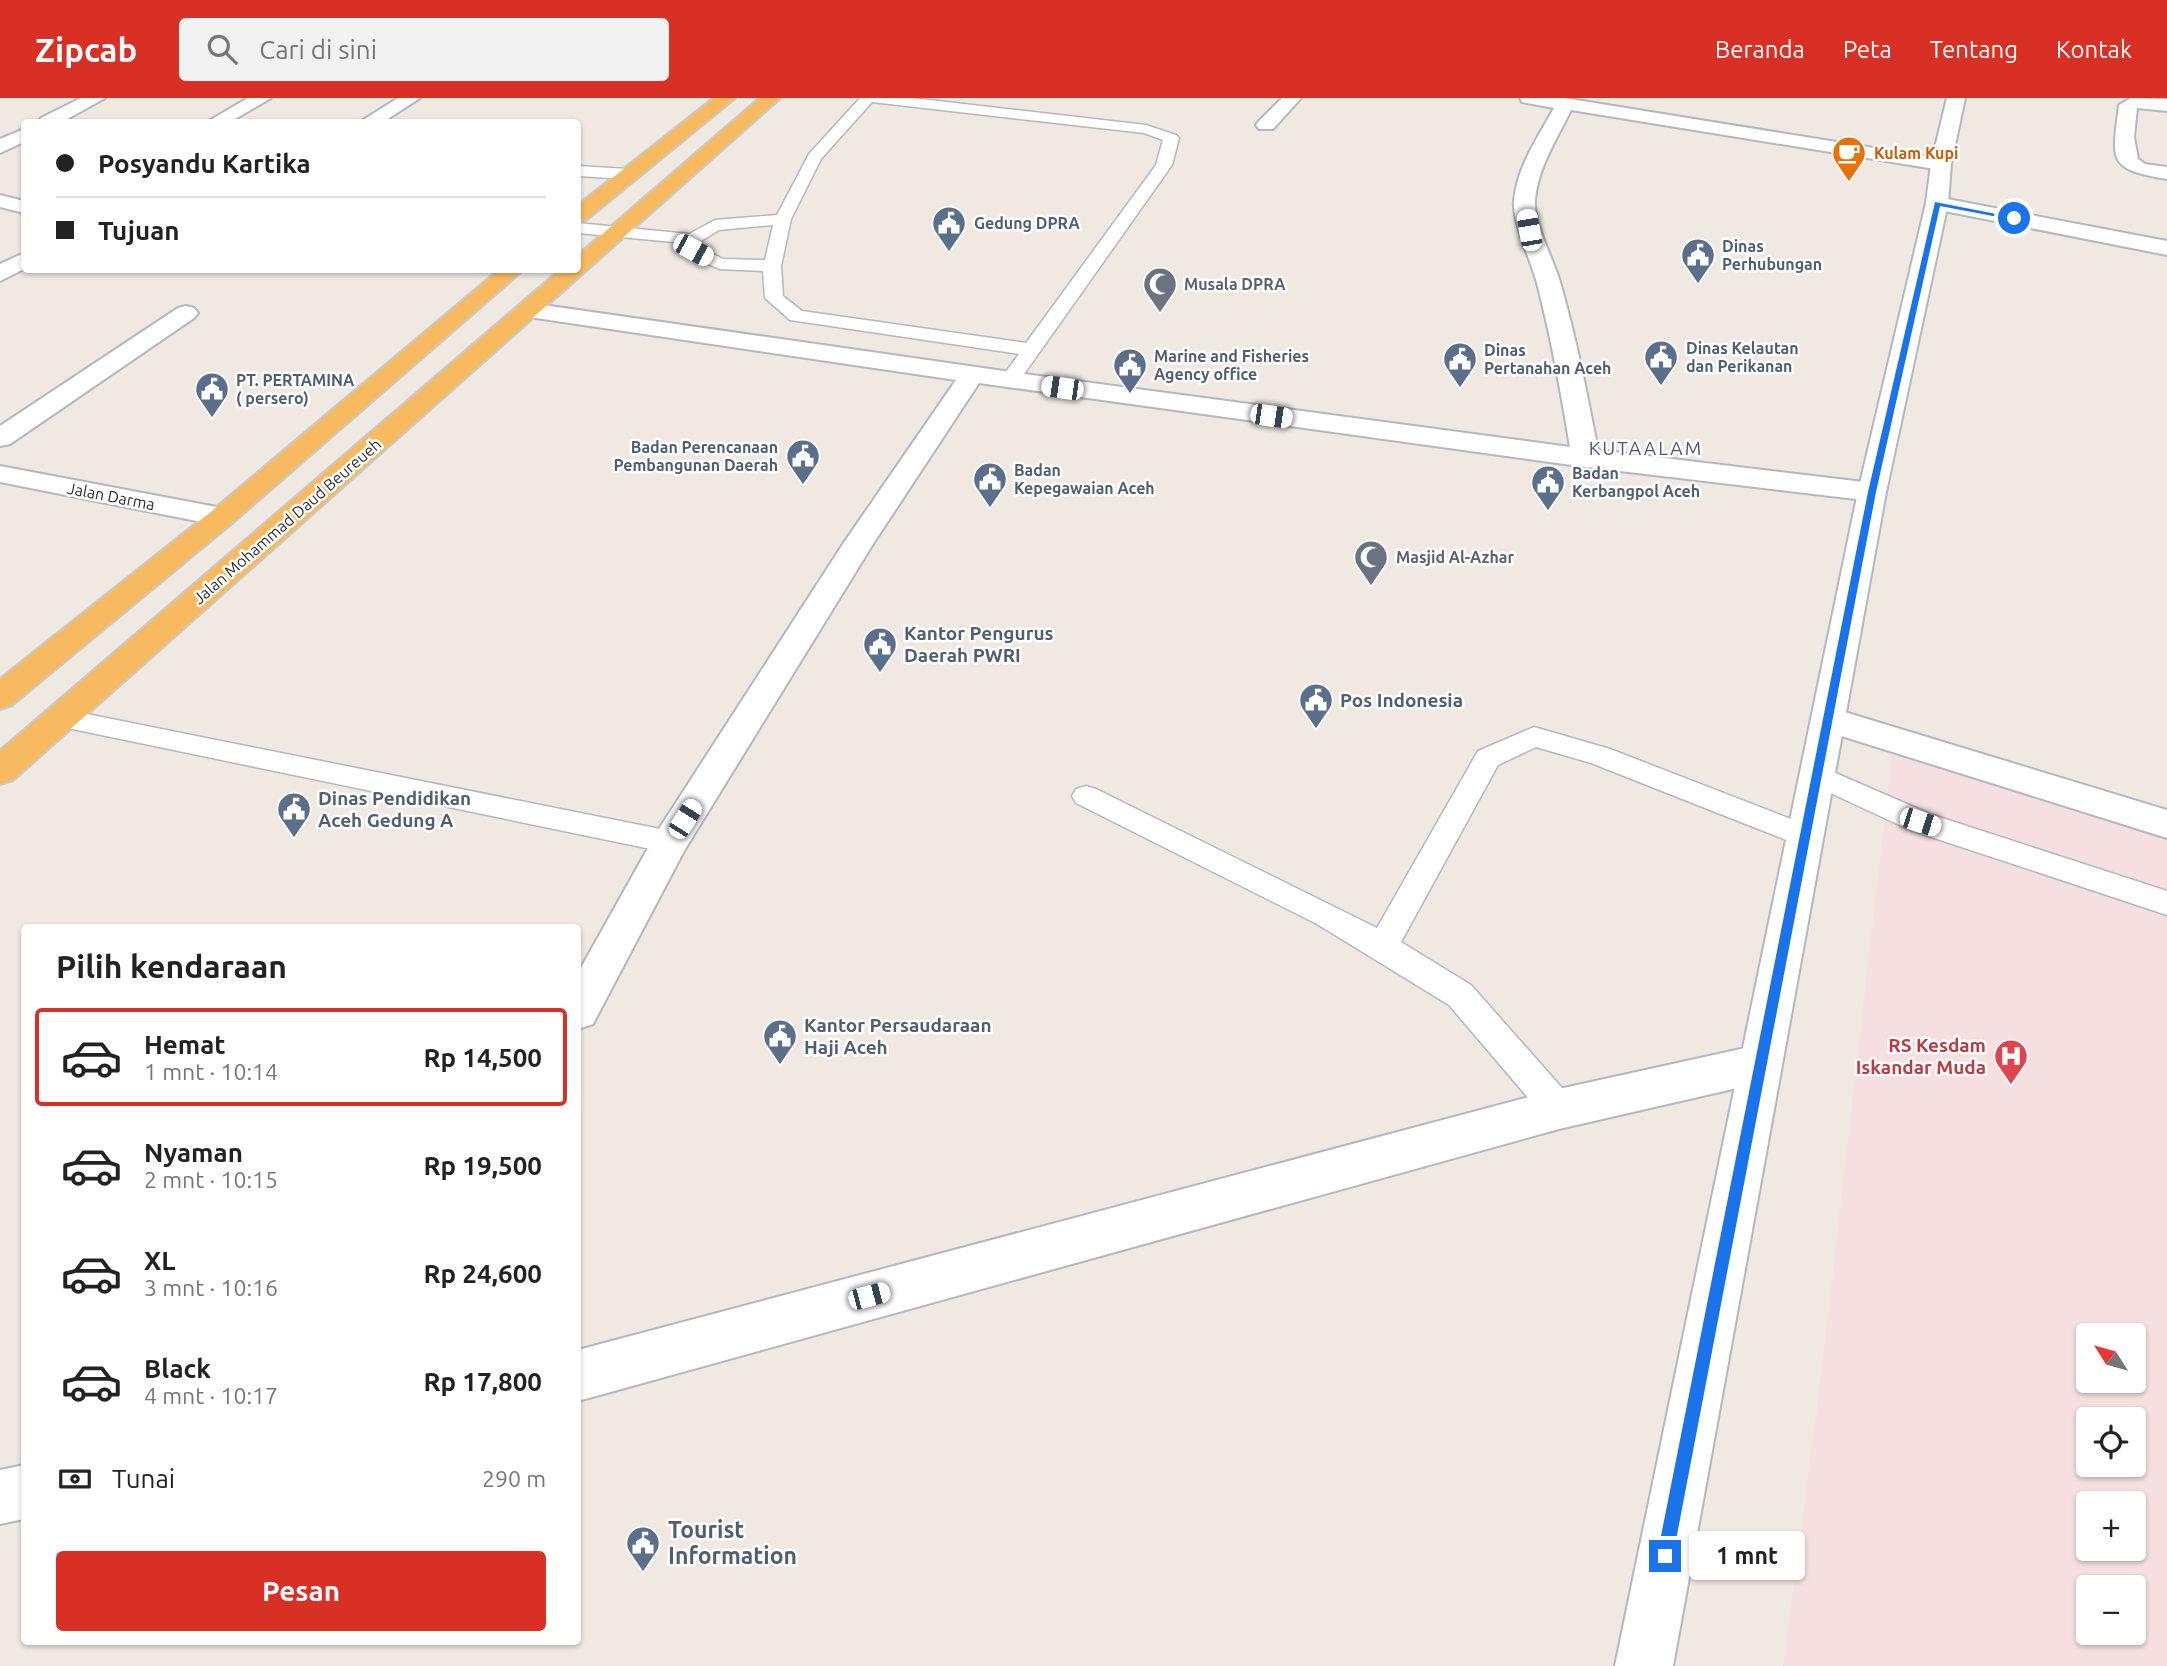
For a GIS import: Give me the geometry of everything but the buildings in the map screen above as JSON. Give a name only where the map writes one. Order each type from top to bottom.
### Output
[{"type":"highway","points":[[581,213],[726,98]]},
{"type":"highway","points":[[581,263],[771,98]]},
{"type":"highway","points":[[0,697],[222,517],[508,273]]},
{"type":"highway","name":"Jalan Mohammad Daud Beureueh","points":[[0,771],[570,273]]},
{"type":"street","points":[[54,119],[96,98]]},
{"type":"street","points":[[223,119],[262,98]]},
{"type":"street","points":[[375,119],[411,98]]},
{"type":"street","points":[[1266,125],[1292,98]]},
{"type":"street","points":[[1529,98],[1941,164]]},
{"type":"street","points":[[1644,1666],[1872,492],[1937,203],[1941,164],[1956,98]]},
{"type":"street","points":[[2167,105],[2140,101],[2128,104],[2125,149],[2126,157],[2133,166],[2167,173]]},
{"type":"street","points":[[1564,104],[1531,173],[1524,204],[1529,230],[1541,256],[1568,359],[1586,459]]},
{"type":"street","points":[[0,147],[21,136]]},
{"type":"street","points":[[0,201],[21,206]]},
{"type":"street","points":[[1937,203],[2167,248]]},
{"type":"street","points":[[0,274],[21,262]]},
{"type":"street","points":[[529,310],[972,375],[1586,459],[1872,492]]},
{"type":"street","points":[[0,438],[186,313]]},
{"type":"street","points":[[581,1005],[670,842],[858,544],[972,375]]},
{"type":"street","name":"Jalan Darma","points":[[0,474],[222,517]]},
{"type":"street","points":[[1828,719],[2167,824]]},
{"type":"street","points":[[581,1375],[1559,1109],[1759,1064]]},
{"type":"street","points":[[0,1497],[21,1493]]},
{"type":"lane","points":[[869,98],[814,157],[783,219],[772,266],[774,298],[797,316],[1032,350]]},
{"type":"lane","points":[[874,98],[1146,130],[1171,138],[1164,165],[1010,380]]},
{"type":"lane","points":[[581,171],[628,174]]},
{"type":"lane","points":[[581,228],[692,239],[715,225],[783,219]]},
{"type":"lane","points":[[692,239],[693,250],[719,264],[772,266]]},
{"type":"lane","points":[[62,718],[670,842]]},
{"type":"lane","points":[[1383,946],[1488,758],[1534,737],[1600,756],[1804,836]]},
{"type":"lane","points":[[1817,775],[1920,822],[2167,903]]},
{"type":"lane","points":[[1086,796],[1328,915],[1460,995],[1559,1109]]},
{"type":"shaded area","name":"RS Kesdam Iskandar Muda","points":[[1892,753],[2167,837],[2167,1666],[1783,1666],[1821,1377]]},
{"type":"place","name":"Kulam Kupi","points":[[1849,183]]},
{"type":"place","name":"Gedung DPRA","points":[[949,253]]},
{"type":"place","name":"Dinas Perhubungan","points":[[1698,285]]},
{"type":"place","name":"Musala DPRA","points":[[1160,314]]},
{"type":"place","name":"Dinas Kelautan dan Perikanan","points":[[1661,387]]},
{"type":"place","name":"Dinas Pertanahan Aceh","points":[[1460,389]]},
{"type":"place","name":"Marine and Fisheries Agency office","points":[[1130,395]]},
{"type":"place","name":"PT. PERTAMINA ( persero)","points":[[212,419]]},
{"type":"place","name":"Badan Perencanaan Pembangunan Daerah","points":[[803,486]]},
{"type":"place","name":"Badan Kepegawaian Aceh","points":[[990,509]]},
{"type":"place","name":"Badan Kerbangpol Aceh","points":[[1548,512]]},
{"type":"place","name":"Masjid Al-Azhar","points":[[1371,587]]},
{"type":"place","name":"Kantor Pengurus Daerah PWRI","points":[[880,674]]},
{"type":"place","name":"Pos Indonesia","points":[[1316,730]]},
{"type":"place","name":"Dinas Pendidikan Aceh Gedung A","points":[[294,839]]},
{"type":"place","name":"Kantor Persaudaraan Haji Aceh","points":[[780,1066]]},
{"type":"place","name":"RS Kesdam Iskandar Muda","points":[[2011,1086]]},
{"type":"place","name":"Tourist Information","points":[[643,1573]]},
{"type":"district","name":"KUTAALAM","points":[[1646,448]]},
{"type":"route","points":[[1665,1556],[1872,492],[1937,203],[2014,218]]}]
